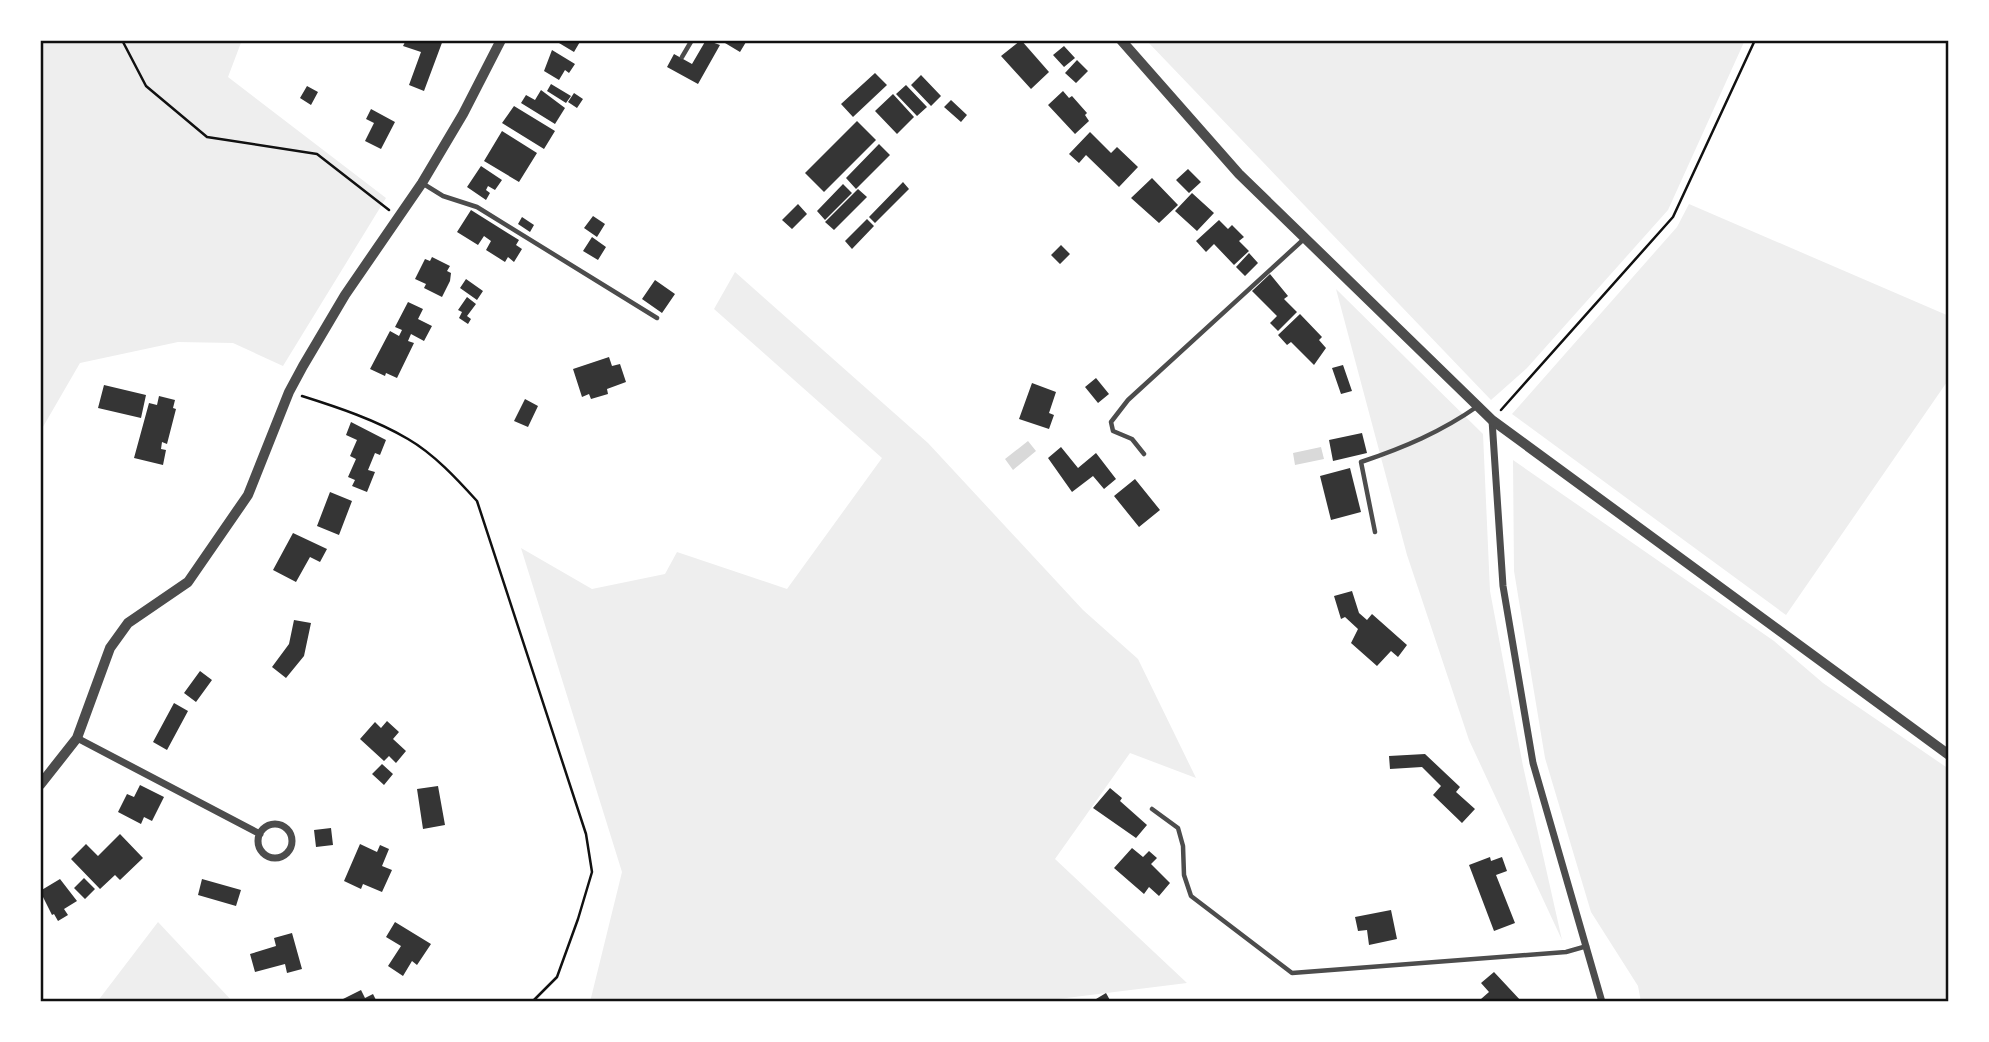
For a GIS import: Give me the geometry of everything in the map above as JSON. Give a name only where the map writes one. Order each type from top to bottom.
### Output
[{"type":"street","points":[[40,785],[78,738],[110,648],[128,623],[188,582],[248,495],[289,391],[345,295],[422,183],[463,114],[501,40]]},
{"type":"street","points":[[1121,40],[1239,174],[1492,420],[1949,755]]},
{"type":"street","points":[[1492,420],[1503,586],[1533,763],[1588,945],[1602,1002]]},
{"type":"street","points":[[78,738],[260,834]]},
{"type":"street","points":[[269,825],[282,825],[290,834],[289,850],[279,857],[266,855],[259,846],[260,834],[269,825]]},
{"type":"lane","points":[[682,57],[692,40]]},
{"type":"lane","points":[[422,183],[443,196],[477,207],[657,318]]},
{"type":"lane","points":[[1144,454],[1132,439],[1113,431],[1111,422],[1123,407],[1304,238]]},
{"type":"lane","points":[[1375,532],[1361,462],[1406,447],[1447,428],[1478,406]]},
{"type":"lane","points":[[1152,809],[1178,828],[1183,846],[1184,875],[1191,896],[1292,973],[1566,952],[1588,945]]},
{"type":"path","points":[[121,40],[146,86],[207,137],[317,154],[398,216]]},
{"type":"path","points":[[1492,420],[1673,217],[1755,40]]},
{"type":"path","points":[[289,391],[339,408],[409,439],[458,480],[477,501],[586,834],[592,872],[557,977],[533,1002]]},
{"type":"shaded area","points":[[40,40],[242,40],[228,77],[386,198],[283,366],[233,343],[178,342],[80,363],[40,432]]},
{"type":"shaded area","points":[[1146,40],[1745,40],[1668,210],[1527,368],[1491,400]]},
{"type":"shaded area","points":[[1689,204],[1949,316],[1949,379],[1786,615],[1512,414],[1677,227]]},
{"type":"shaded area","points":[[735,272],[928,443],[1083,610],[1138,659],[1196,778],[1130,753],[1055,859],[1187,983],[1034,1002],[590,1002],[622,872],[521,548],[592,589],[665,574],[677,552],[787,589],[882,458],[714,309]]},
{"type":"shaded area","points":[[1336,289],[1483,434],[1490,591],[1523,766],[1562,940],[1469,740],[1407,555]]},
{"type":"shaded area","points":[[1028,441],[1036,451],[1013,470],[1005,459]]},
{"type":"shaded area","points":[[1321,447],[1324,459],[1295,465],[1293,453]]},
{"type":"shaded area","points":[[1513,460],[1774,641],[1823,683],[1949,769],[1949,1002],[1641,1002],[1638,986],[1591,912],[1545,758],[1514,571]]},
{"type":"shaded area","points":[[158,922],[233,1002],[97,1002]]},
{"type":"building","points":[[406,40],[443,40],[424,91],[409,85],[421,52],[403,46]]},
{"type":"building","points":[[554,40],[581,40],[574,52]]},
{"type":"building","points":[[706,40],[720,45],[698,84],[667,67],[674,54],[692,64]]},
{"type":"building","points":[[720,40],[743,40],[746,42],[740,52]]},
{"type":"building","points":[[1021,40],[1049,72],[1031,89],[1001,56]]},
{"type":"building","points":[[1064,46],[1075,58],[1064,67],[1053,55]]},
{"type":"building","points":[[552,50],[575,64],[569,73],[565,70],[559,80],[544,71]]},
{"type":"building","points":[[1077,60],[1088,71],[1076,83],[1065,73]]},
{"type":"building","points":[[875,73],[887,85],[853,117],[841,104]]},
{"type":"building","points":[[921,75],[941,96],[931,106],[911,85]]},
{"type":"building","points":[[551,84],[571,96],[566,103],[547,91]]},
{"type":"building","points":[[906,85],[927,107],[917,116],[896,94]]},
{"type":"building","points":[[307,86],[318,92],[311,105],[300,98]]},
{"type":"building","points":[[541,90],[565,108],[555,124],[521,103],[526,95],[535,100]]},
{"type":"building","points":[[1063,91],[1069,98],[1072,96],[1087,113],[1085,115],[1089,121],[1075,134],[1048,105]]},
{"type":"building","points":[[574,93],[583,99],[577,108],[568,102]]},
{"type":"building","points":[[893,94],[914,117],[897,134],[875,111]]},
{"type":"building","points":[[951,100],[967,115],[961,122],[944,107]]},
{"type":"building","points":[[514,106],[555,131],[544,149],[502,123]]},
{"type":"building","points":[[371,109],[395,122],[381,149],[365,141],[374,123],[366,119]]},
{"type":"building","points":[[857,121],[876,140],[824,192],[805,173]]},
{"type":"building","points":[[502,131],[537,153],[519,182],[484,161]]},
{"type":"building","points":[[1090,132],[1111,153],[1117,147],[1138,167],[1119,187],[1086,155],[1079,163],[1069,154]]},
{"type":"building","points":[[879,144],[890,155],[856,189],[846,178]]},
{"type":"building","points":[[481,166],[502,180],[495,190],[488,186],[486,190],[490,193],[486,200],[467,187]]},
{"type":"building","points":[[1188,169],[1201,182],[1189,193],[1176,180]]},
{"type":"building","points":[[1152,178],[1178,205],[1159,223],[1131,198]]},
{"type":"building","points":[[903,182],[909,189],[875,223],[869,217]]},
{"type":"building","points":[[843,184],[852,193],[825,220],[817,211]]},
{"type":"building","points":[[858,189],[867,197],[834,230],[825,222]]},
{"type":"building","points":[[1192,193],[1214,213],[1197,231],[1175,211]]},
{"type":"building","points":[[798,204],[807,214],[792,229],[782,220]]},
{"type":"building","points":[[471,210],[519,240],[516,245],[522,249],[514,262],[508,257],[505,262],[486,250],[491,241],[484,236],[478,245],[457,232]]},
{"type":"building","points":[[593,216],[605,224],[597,237],[584,228]]},
{"type":"building","points":[[522,217],[534,225],[530,232],[518,224]]},
{"type":"building","points":[[867,219],[874,226],[852,249],[845,241]]},
{"type":"building","points":[[1219,220],[1228,229],[1232,225],[1244,237],[1239,241],[1249,251],[1234,265],[1214,244],[1206,252],[1196,241]]},
{"type":"building","points":[[592,237],[606,247],[598,260],[583,251]]},
{"type":"building","points":[[1061,245],[1070,254],[1060,264],[1051,255]]},
{"type":"building","points":[[1249,253],[1258,263],[1245,276],[1236,267]]},
{"type":"building","points":[[432,257],[450,266],[447,271],[451,273],[450,281],[442,297],[424,288],[426,284],[415,279],[425,259],[430,261]]},
{"type":"building","points":[[1270,274],[1288,296],[1284,299],[1297,312],[1278,331],[1270,323],[1277,316],[1252,291]]},
{"type":"building","points":[[466,279],[483,291],[477,300],[460,288]]},
{"type":"building","points":[[655,280],[675,294],[662,313],[642,299]]},
{"type":"building","points":[[467,297],[476,304],[467,316],[471,319],[468,324],[459,318],[462,312],[458,310]]},
{"type":"building","points":[[408,302],[423,309],[418,319],[432,326],[424,341],[411,334],[408,341],[414,343],[397,378],[386,373],[385,376],[370,369],[390,331],[399,336],[402,330],[395,327]]},
{"type":"building","points":[[1300,314],[1322,337],[1319,340],[1326,348],[1314,365],[1291,342],[1287,345],[1278,335]]},
{"type":"building","points":[[609,357],[612,366],[620,364],[626,382],[607,389],[608,394],[591,399],[589,394],[582,397],[573,369]]},
{"type":"building","points":[[1343,365],[1352,391],[1341,394],[1332,368]]},
{"type":"building","points":[[1096,378],[1109,394],[1098,403],[1085,387]]},
{"type":"building","points":[[1032,383],[1056,392],[1049,413],[1054,415],[1049,429],[1019,419]]},
{"type":"building","points":[[104,385],[146,395],[141,418],[98,408]]},
{"type":"building","points":[[159,396],[175,400],[173,408],[176,409],[167,444],[162,442],[161,449],[166,450],[163,465],[134,458],[149,403],[157,405]]},
{"type":"building","points":[[525,399],[538,406],[528,427],[514,421]]},
{"type":"building","points":[[351,422],[386,440],[380,455],[375,453],[368,470],[375,472],[367,492],[352,486],[355,480],[348,477],[356,459],[350,456],[357,440],[346,435]]},
{"type":"building","points":[[1362,433],[1367,453],[1333,461],[1329,440]]},
{"type":"building","points":[[1061,447],[1078,468],[1096,453],[1116,479],[1104,489],[1093,476],[1072,492],[1048,458]]},
{"type":"building","points":[[1350,468],[1361,512],[1331,520],[1320,476]]},
{"type":"building","points":[[1135,479],[1160,510],[1139,527],[1114,496]]},
{"type":"building","points":[[330,492],[352,501],[339,535],[317,526]]},
{"type":"building","points":[[293,533],[327,549],[320,562],[310,557],[296,582],[273,570]]},
{"type":"building","points":[[1352,591],[1359,613],[1367,620],[1372,614],[1407,645],[1398,657],[1391,651],[1377,666],[1351,643],[1358,629],[1345,617],[1341,619],[1334,596]]},
{"type":"building","points":[[294,620],[311,623],[304,656],[286,678],[272,667],[289,644]]},
{"type":"building","points":[[200,671],[212,680],[196,702],[184,693]]},
{"type":"building","points":[[174,703],[188,711],[167,750],[153,742]]},
{"type":"building","points":[[387,721],[399,732],[393,739],[406,751],[396,763],[389,756],[384,761],[360,739],[375,722],[381,728]]},
{"type":"building","points":[[1425,754],[1460,787],[1456,792],[1475,809],[1462,823],[1433,795],[1441,786],[1422,767],[1390,769],[1389,756]]},
{"type":"building","points":[[382,764],[393,774],[384,785],[372,774]]},
{"type":"building","points":[[140,785],[164,797],[152,821],[144,817],[141,824],[118,812],[127,794],[134,797]]},
{"type":"building","points":[[438,786],[445,825],[423,829],[417,789]]},
{"type":"building","points":[[1110,788],[1122,798],[1120,801],[1147,825],[1136,838],[1093,808]]},
{"type":"building","points":[[331,828],[333,845],[316,847],[314,830]]},
{"type":"building","points":[[120,834],[143,858],[120,880],[115,875],[100,889],[71,859],[86,844],[98,856]]},
{"type":"building","points":[[360,844],[377,852],[380,845],[389,849],[382,866],[392,870],[382,892],[363,884],[361,889],[344,881]]},
{"type":"building","points":[[1132,848],[1143,857],[1149,851],[1157,858],[1151,864],[1170,883],[1159,896],[1149,887],[1144,894],[1114,868]]},
{"type":"building","points":[[1490,857],[1491,861],[1502,857],[1507,871],[1496,875],[1515,923],[1494,931],[1469,865]]},
{"type":"building","points":[[84,878],[95,889],[85,899],[74,888]]},
{"type":"building","points":[[60,879],[77,901],[64,909],[68,915],[58,921],[40,891]]},
{"type":"building","points":[[202,879],[241,890],[236,906],[198,895]]},
{"type":"building","points":[[1391,910],[1397,939],[1369,945],[1367,930],[1358,931],[1355,917]]},
{"type":"building","points":[[395,922],[431,944],[417,965],[412,961],[403,976],[388,966],[401,946],[386,937]]},
{"type":"building","points":[[292,933],[302,969],[287,973],[285,964],[255,972],[250,954],[276,946],[274,938]]},
{"type":"building","points":[[1494,972],[1522,1002],[1481,999],[1489,992],[1481,983]]},
{"type":"building","points":[[361,990],[365,998],[373,994],[377,1002],[337,1002]]},
{"type":"building","points":[[1106,993],[1111,1002],[1091,1002]]}]
